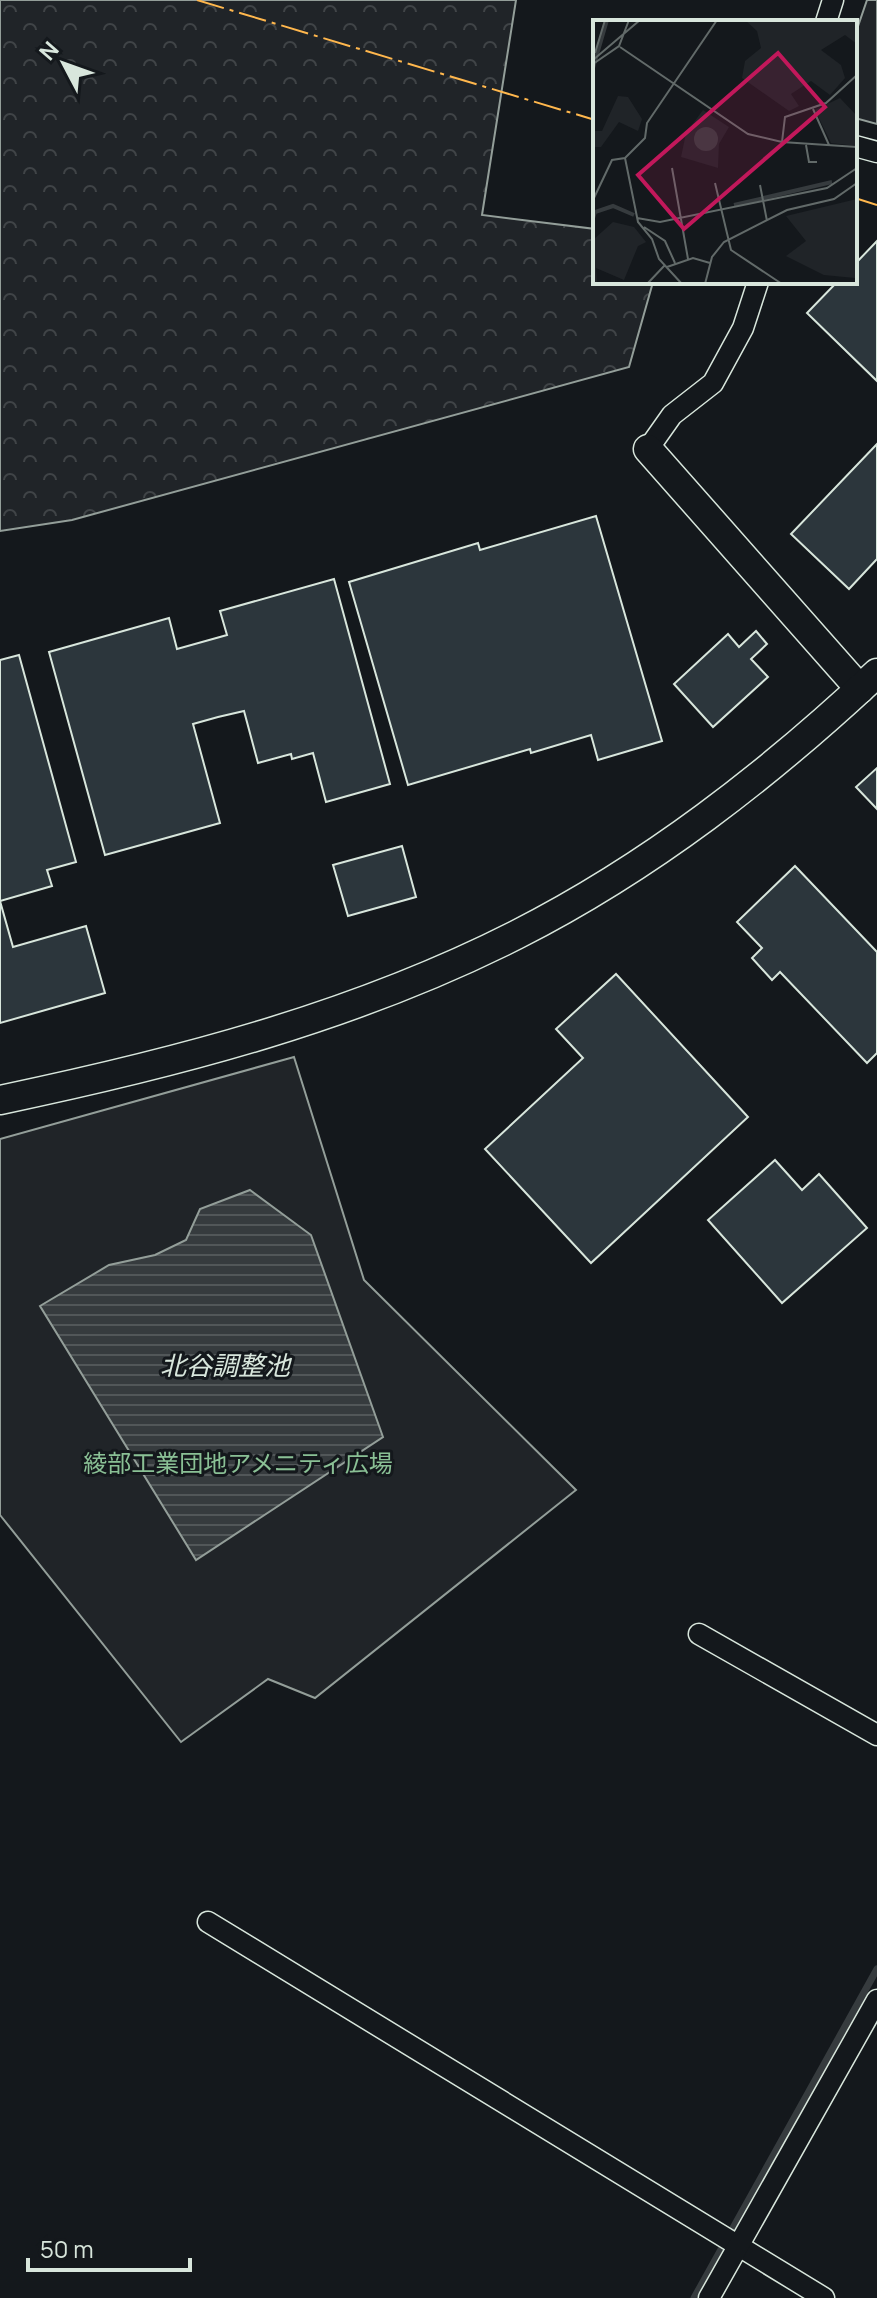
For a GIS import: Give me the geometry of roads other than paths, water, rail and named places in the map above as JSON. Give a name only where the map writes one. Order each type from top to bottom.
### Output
[{"type":"street","points":[[827,20],[833,0]]},
{"type":"street","points":[[857,147],[877,152]]},
{"type":"street","points":[[0,1100],[130,1073],[252,1040],[367,999],[516,935],[631,868],[706,818],[771,769],[868,681],[648,449],[672,415],[713,383],[743,328],[757,284]]},
{"type":"street","points":[[699,1634],[877,1735]]},
{"type":"street","points":[[208,1922],[824,2298]]},
{"type":"street","points":[[709,2298],[877,2000]]},
{"type":"water","name":"北谷調整池","points":[[250,1190],[311,1235],[383,1437],[196,1560],[40,1306],[109,1265],[155,1255],[186,1240],[200,1209]]},
{"type":"waterway","points":[[694,2298],[877,1969]]},
{"type":"park label","name":"綾部工業団地アメニティ広場","points":[[238,1462]]}]
